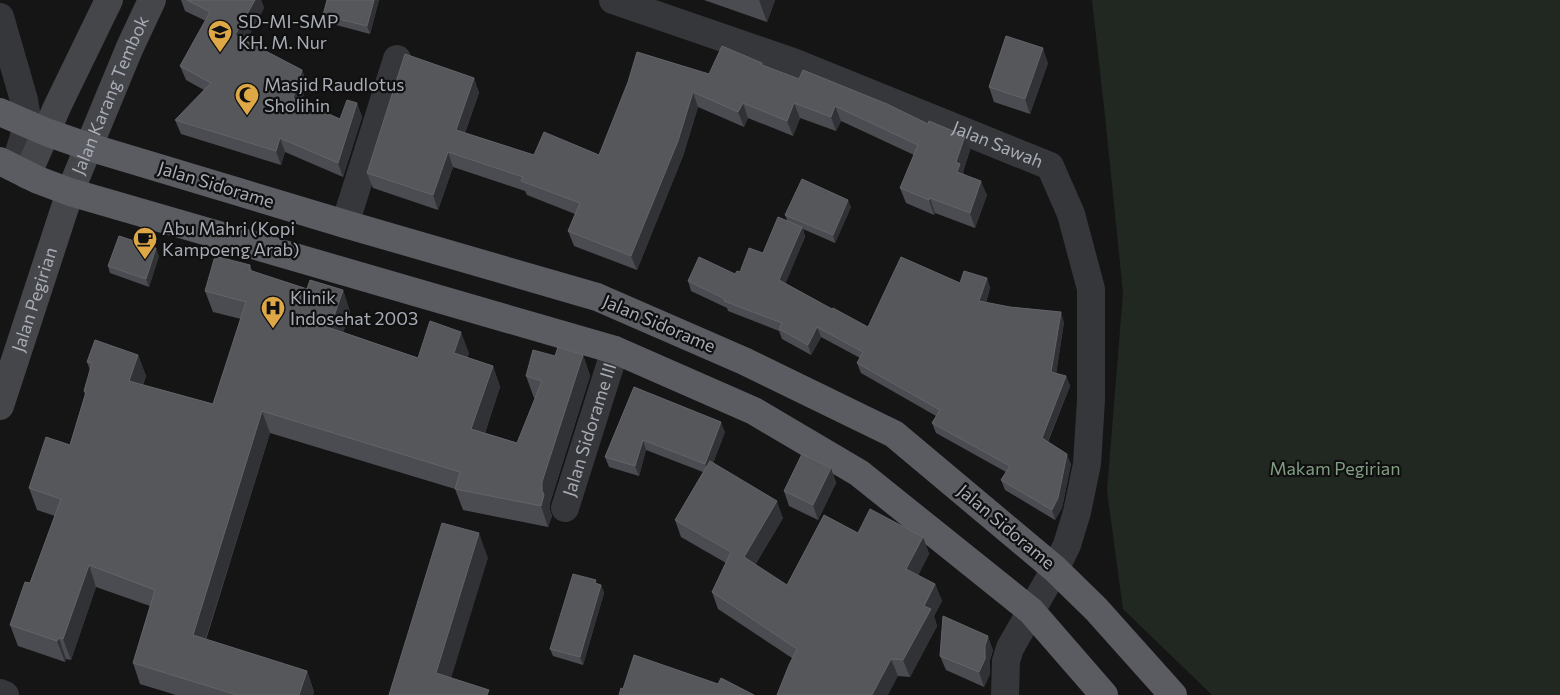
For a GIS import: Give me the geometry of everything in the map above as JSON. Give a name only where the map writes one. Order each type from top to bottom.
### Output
[{"type":"highway","name":"Jalan Sidorame","points":[[20,121],[88,147],[597,297],[744,361],[894,434],[1056,569],[1096,609],[1173,695]]},
{"type":"highway","points":[[11,167],[70,192],[615,350],[754,411],[859,473],[1031,611],[1104,695]]},
{"type":"main road","points":[[20,121],[58,105],[109,0]]},
{"type":"main road","name":"Jalan Karang Tembok","points":[[70,192],[152,0]]},
{"type":"main road","name":"Jalan Pegirian","points":[[0,406],[70,192]]},
{"type":"street","name":"Jalan Sawah","points":[[613,0],[793,62],[1050,166],[1071,214],[1091,289],[1091,392],[1087,464],[1070,536],[1056,569],[1010,648],[1006,661],[1005,695]]},
{"type":"street","points":[[0,17],[24,100],[11,167]]},
{"type":"street","points":[[345,224],[397,59]]},
{"type":"street","name":"Jalan Sidorame III","points":[[565,508],[615,350]]},
{"type":"street","points":[[0,694],[5,695]]},
{"type":"green space","name":"Makam Pegirian","points":[[1092,0],[1560,0],[1560,695],[1212,695],[1123,609],[1107,491],[1123,293]]},
{"type":"building","points":[[187,0],[255,0],[235,35],[302,70],[293,98],[340,119],[347,100],[357,103],[338,163],[280,138],[276,151],[175,120],[211,83],[180,66],[210,12]]},
{"type":"building","points":[[327,0],[374,0],[367,26],[323,15]]},
{"type":"building","points":[[1006,36],[1043,48],[1025,99],[989,87]]},
{"type":"building","points":[[722,46],[762,63],[762,65],[799,79],[803,70],[887,104],[928,124],[929,121],[965,136],[956,162],[960,164],[957,172],[981,181],[970,213],[930,198],[929,200],[900,188],[918,145],[835,106],[831,117],[794,103],[787,121],[743,103],[738,112],[693,92],[678,141],[631,256],[568,231],[580,203],[521,181],[523,177],[448,152],[433,195],[367,173],[405,54],[474,78],[456,130],[534,155],[544,132],[599,155],[628,82],[637,52],[709,74]]},
{"type":"building","points":[[802,179],[848,200],[833,235],[785,215]]},
{"type":"building","points":[[778,217],[802,227],[779,280],[868,327],[901,257],[960,283],[964,271],[987,278],[979,301],[1010,307],[1061,312],[1051,372],[1066,376],[1042,438],[1067,454],[1058,498],[1052,510],[1001,480],[1010,466],[932,423],[940,410],[857,363],[863,352],[817,327],[808,345],[779,329],[782,323],[724,301],[725,299],[688,281],[699,257],[735,274],[737,271],[740,272],[749,248],[763,253]]},
{"type":"building","points":[[119,236],[156,248],[146,279],[108,266]]},
{"type":"building","points":[[215,256],[250,265],[249,270],[307,289],[310,280],[343,290],[330,328],[418,358],[430,321],[461,332],[454,353],[493,366],[471,429],[517,443],[542,381],[526,376],[533,350],[555,356],[558,347],[583,355],[542,482],[544,495],[541,506],[455,489],[460,472],[262,411],[193,635],[307,671],[299,695],[237,695],[133,663],[155,590],[89,565],[63,639],[59,638],[57,641],[10,625],[25,582],[30,583],[61,499],[29,488],[46,437],[70,445],[86,392],[84,391],[92,363],[87,362],[95,340],[138,355],[129,381],[213,404],[246,302],[205,291]]},
{"type":"building","points":[[634,387],[721,422],[705,464],[643,440],[635,466],[605,457]]},
{"type":"building","points":[[802,454],[831,468],[813,505],[784,491]]},
{"type":"building","points":[[710,461],[777,501],[744,557],[787,585],[824,515],[858,533],[870,509],[923,537],[906,569],[935,584],[924,606],[931,609],[903,660],[891,659],[872,695],[777,695],[797,649],[712,592],[731,552],[675,520]]},
{"type":"building","points":[[442,523],[479,533],[436,673],[489,690],[487,695],[389,695]]},
{"type":"building","points":[[573,574],[596,580],[595,583],[601,585],[580,657],[550,649]]},
{"type":"building","points":[[943,616],[988,636],[985,646],[985,659],[979,672],[940,656]]},
{"type":"building","points":[[634,655],[718,684],[721,678],[754,695],[619,695],[621,688],[623,689]]},
{"type":"place","name":"SD-MI-SMP KH. M. Nur","points":[[220,53]]},
{"type":"place","name":"Masjid Raudlotus Sholihin","points":[[247,116]]},
{"type":"place","name":"Abu Mahri (Kopi Kampoeng Arab)","points":[[145,260]]},
{"type":"place","name":"Klinik Indosehat 2003","points":[[273,329]]}]
